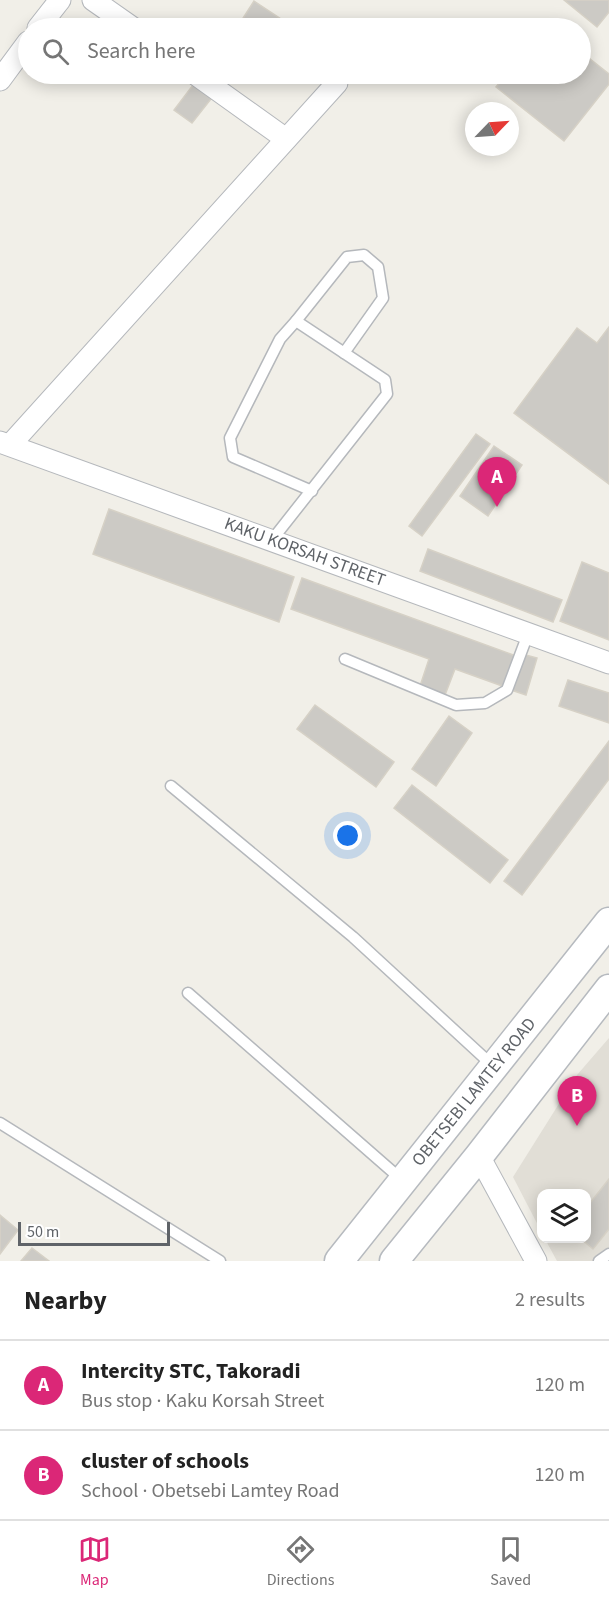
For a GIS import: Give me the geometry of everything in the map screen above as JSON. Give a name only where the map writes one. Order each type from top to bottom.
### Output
[{"type":"main road","name":"OBETSEBI LAMTEY ROAD","points":[[339,1261],[609,922]]},
{"type":"main road","points":[[394,1261],[609,989]]},
{"type":"street","points":[[46,18],[60,0]]},
{"type":"street","points":[[93,0],[119,18]]},
{"type":"street","points":[[0,80],[18,56]]},
{"type":"street","points":[[209,84],[286,139]]},
{"type":"street","points":[[5,443],[336,84]]},
{"type":"street","name":"KAKU KORSAH STREET","points":[[5,443],[609,663]]},
{"type":"street","points":[[479,1156],[536,1261]]},
{"type":"lane","points":[[312,491],[233,457],[230,438],[280,339],[346,257],[364,255],[378,267],[383,298],[344,354]]},
{"type":"lane","points":[[272,540],[387,394],[385,380],[296,321]]},
{"type":"lane","points":[[345,659],[456,705],[485,703],[507,690],[528,634]]},
{"type":"lane","points":[[171,786],[353,937],[495,1067]]},
{"type":"lane","points":[[188,993],[403,1181]]},
{"type":"lane","points":[[0,1123],[220,1261]]},
{"type":"lane","points":[[599,1261],[609,1254]]},
{"type":"shaded area","points":[[609,1038],[609,1261],[557,1261],[547,1243],[591,1243],[591,1189],[537,1189],[537,1223],[513,1177],[577,1075]]},
{"type":"building","points":[[564,0],[609,0],[609,12],[597,27],[591,22],[591,18],[586,18]]},
{"type":"building","points":[[254,1],[280,18],[243,18]]},
{"type":"building","points":[[591,60],[609,74],[609,84],[564,141],[519,105],[519,102],[515,102],[496,87],[499,84],[591,84]]},
{"type":"building","points":[[193,85],[211,99],[192,123],[174,110]]},
{"type":"building","points":[[609,327],[609,484],[514,413],[577,328],[597,343]]},
{"type":"building","points":[[476,434],[490,444],[422,536],[409,526]]},
{"type":"building","points":[[494,446],[522,465],[488,516],[460,496]]},
{"type":"building","points":[[109,509],[294,577],[279,622],[93,554]]},
{"type":"building","points":[[428,549],[562,600],[553,622],[420,571]]},
{"type":"building","points":[[582,562],[609,573],[609,640],[560,621]]},
{"type":"building","points":[[302,578],[516,656],[505,687],[455,669],[445,695],[420,686],[429,659],[291,609]]},
{"type":"building","points":[[522,654],[537,658],[526,695],[511,690]]},
{"type":"building","points":[[568,680],[609,693],[609,723],[559,706]]},
{"type":"building","points":[[315,705],[394,762],[376,787],[297,729]]},
{"type":"building","points":[[449,716],[472,733],[436,786],[412,769]]},
{"type":"building","points":[[609,741],[609,779],[522,895],[504,881]]},
{"type":"building","points":[[412,785],[508,860],[490,883],[394,808]]},
{"type":"building","points":[[609,1179],[609,1229],[593,1249],[586,1243],[591,1243],[591,1202]]},
{"type":"building","points":[[0,1215],[18,1230],[0,1254]]},
{"type":"building","points":[[32,1248],[49,1261],[21,1261]]},
{"type":"place","name":"Intercity STC, Takoradi","points":[[497,507]]},
{"type":"place","name":"cluster of schools","points":[[577,1126]]}]
